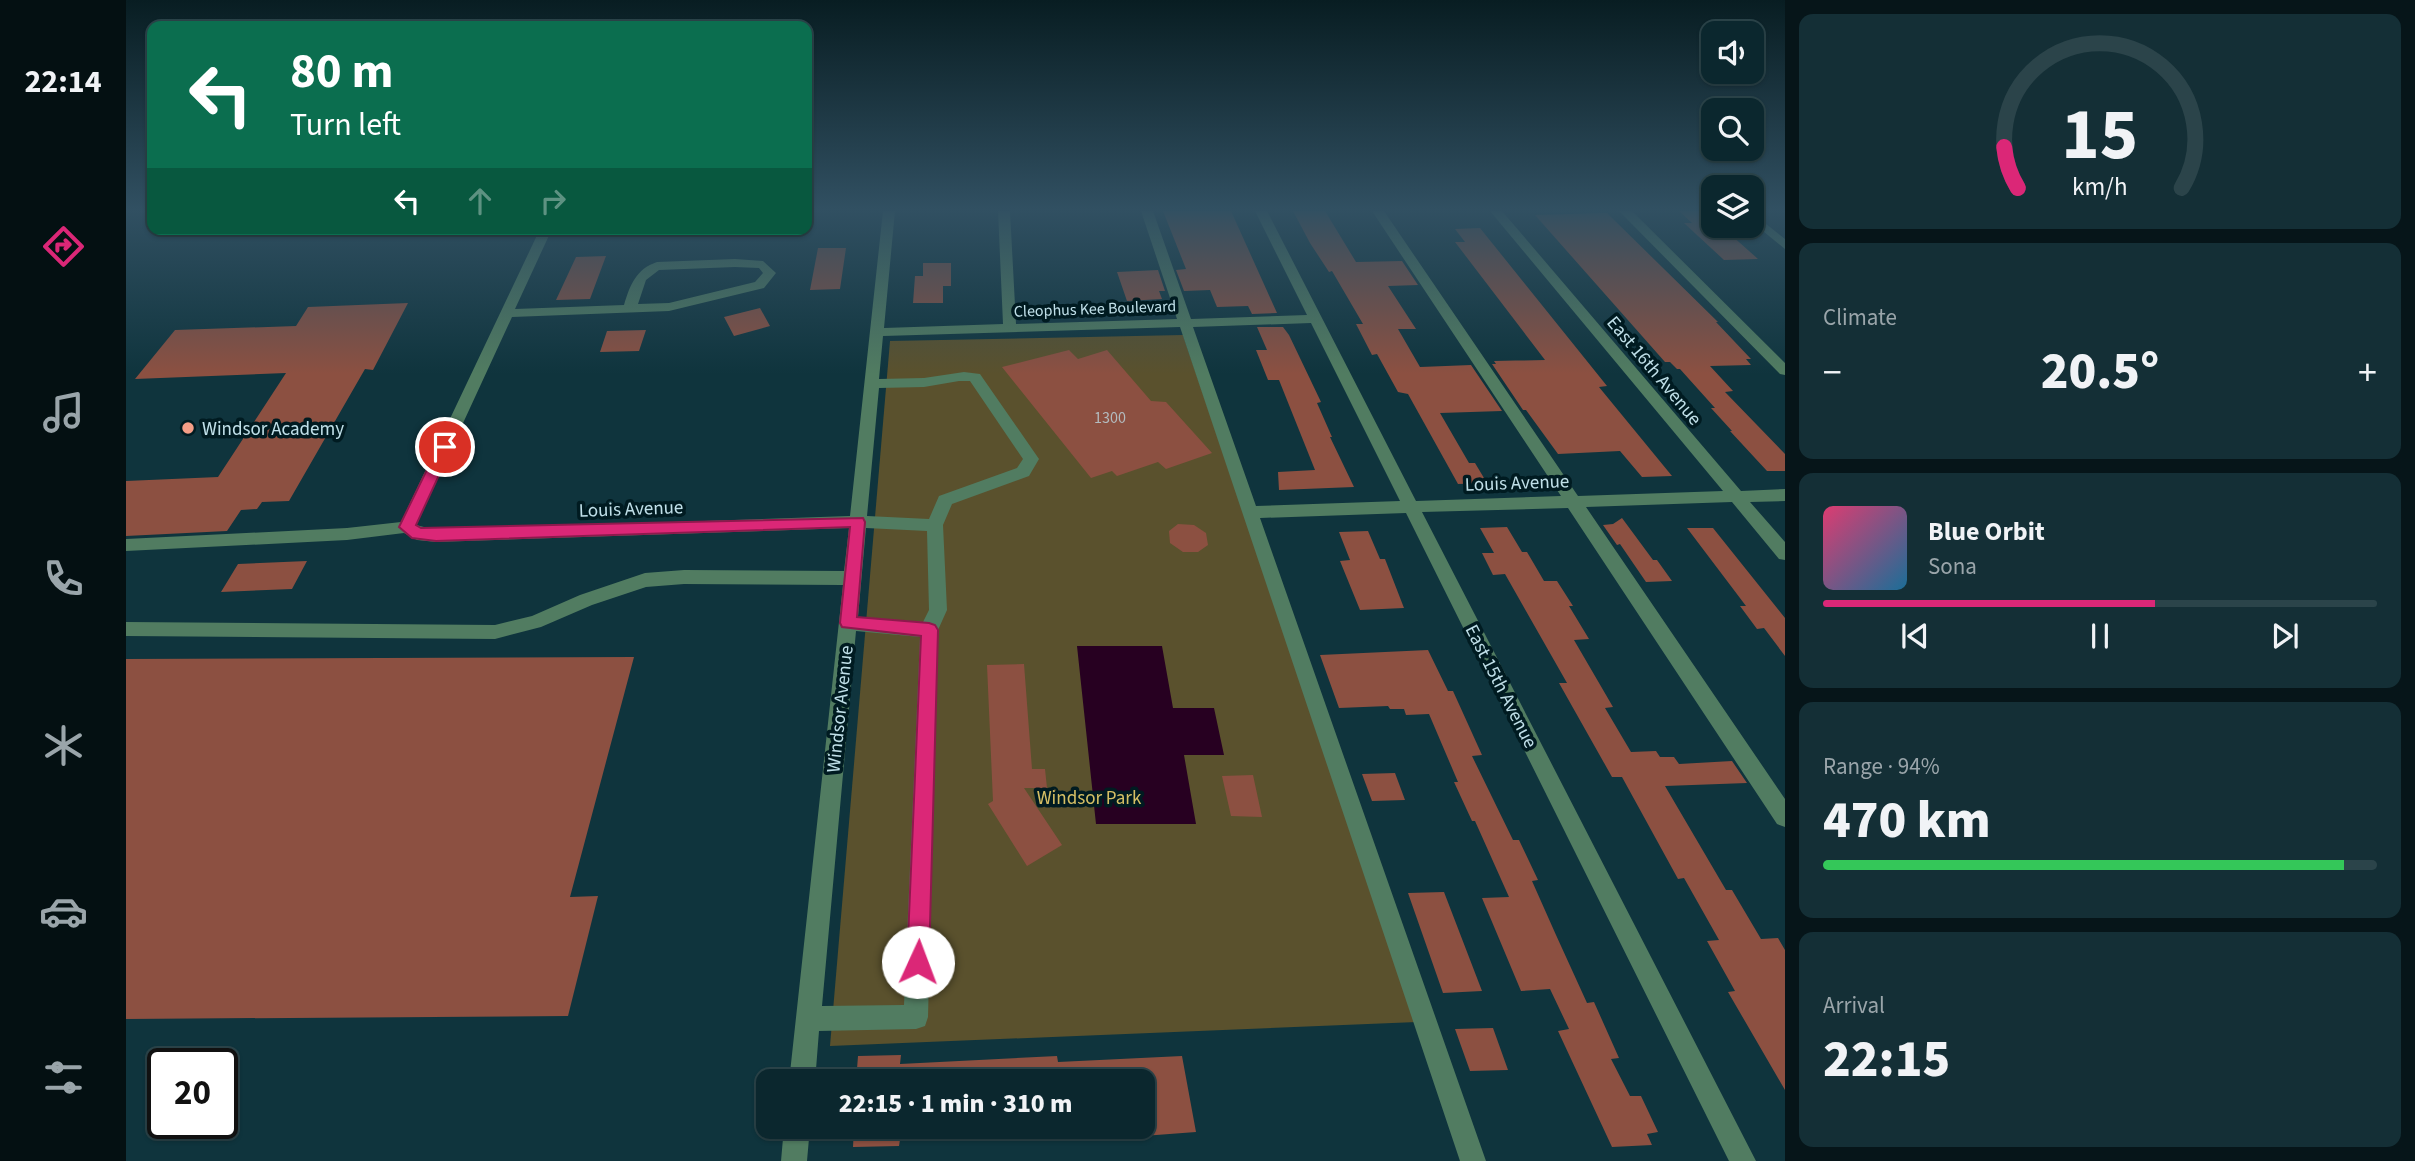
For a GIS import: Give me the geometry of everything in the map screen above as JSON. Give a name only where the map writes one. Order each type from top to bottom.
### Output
[{"type":"street","points":[[126,545],[348,534],[407,527],[530,265]]},
{"type":"street","points":[[629,309],[639,277],[657,266],[673,265]]},
{"type":"street","points":[[509,313],[670,307],[726,296],[759,285],[770,273],[763,265]]},
{"type":"street","name":"Windsor Avenue","points":[[803,1069],[883,265]]},
{"type":"street","points":[[1007,265],[1010,328]]},
{"type":"street","points":[[1165,265],[1473,1161]]},
{"type":"street","name":"East 15th Avenue","points":[[1288,265],[1743,1161]]},
{"type":"street","points":[[1414,265],[1785,817]]},
{"type":"street","name":"East 16th Avenue","points":[[1542,265],[1785,554]]},
{"type":"street","points":[[1679,265],[1785,371]]},
{"type":"street","name":"Cleophus Kee Boulevard","points":[[876,332],[1315,319]]},
{"type":"street","points":[[808,1018],[916,1017],[929,630],[938,610],[935,526],[945,500],[1023,472],[1031,459],[975,377],[964,375],[937,382],[908,384],[871,383]]},
{"type":"street","name":"Louis Avenue","points":[[1250,512],[1785,495]]},
{"type":"street","name":"Louis Avenue","points":[[407,527],[417,534],[436,536],[858,522],[935,526]]},
{"type":"street","points":[[126,629],[495,632],[535,622],[586,600],[645,580],[684,577],[853,578]]},
{"type":"street","points":[[848,623],[929,630]]},
{"type":"street","points":[[794,1161],[796,1139]]},
{"type":"green space","name":"Windsor Park","points":[[1183,335],[1417,1022],[830,1046],[890,341]]},
{"type":"shaded area","points":[[1077,646],[1162,646],[1173,708],[1214,708],[1224,755],[1184,755],[1196,824],[1096,824]]},
{"type":"building","points":[[572,265],[603,265],[590,299],[556,300]]},
{"type":"building","points":[[815,265],[843,265],[840,289],[810,290]]},
{"type":"building","points":[[923,265],[951,265],[951,286],[943,286],[943,303],[913,303],[915,276],[923,276]]},
{"type":"building","points":[[1184,265],[1255,265],[1277,313],[1252,314],[1248,306],[1217,307],[1210,290],[1184,291],[1176,270],[1186,269]]},
{"type":"building","points":[[1325,265],[1405,265],[1418,285],[1388,286],[1416,329],[1398,329],[1420,367],[1471,365],[1502,411],[1440,413],[1469,463],[1475,463],[1487,483],[1458,484],[1408,394],[1398,392],[1377,354],[1372,355],[1356,324],[1363,324],[1332,271],[1329,272]]},
{"type":"building","points":[[1473,265],[1510,265],[1607,386],[1599,387],[1672,476],[1642,477],[1620,451],[1558,454],[1526,410],[1523,410],[1492,364],[1496,364],[1494,361],[1545,360]]},
{"type":"building","points":[[1579,265],[1660,265],[1718,322],[1751,359],[1746,359],[1751,365],[1710,366],[1733,391],[1725,392],[1785,454],[1785,471],[1767,471],[1730,431],[1711,408],[1715,408],[1680,369],[1670,362],[1665,362]]},
{"type":"building","points":[[1158,270],[1165,291],[1159,291],[1162,299],[1127,301],[1117,272]]},
{"type":"building","points":[[408,303],[373,370],[365,369],[289,501],[262,502],[257,509],[241,510],[227,531],[126,536],[126,481],[218,477],[286,373],[135,379],[175,330],[296,326],[308,307]]},
{"type":"building","points":[[760,308],[770,326],[734,336],[724,317]]},
{"type":"building","points":[[1257,327],[1283,327],[1289,335],[1321,402],[1317,403],[1330,437],[1354,487],[1279,490],[1278,472],[1315,470],[1279,380],[1268,380],[1256,350],[1267,350]]},
{"type":"building","points":[[646,330],[639,351],[600,352],[607,331]]},
{"type":"building","points":[[1069,350],[1078,359],[1107,350],[1151,401],[1166,402],[1212,453],[1166,469],[1158,462],[1117,476],[1112,471],[1091,478],[1002,367]]},
{"type":"building","points":[[1622,518],[1672,581],[1646,582],[1620,544],[1617,545],[1603,525],[1613,524]]},
{"type":"building","points":[[1178,524],[1194,525],[1206,533],[1208,545],[1198,552],[1183,552],[1170,543],[1169,531]]},
{"type":"building","points":[[1507,527],[1522,552],[1527,552],[1544,581],[1557,581],[1573,606],[1569,606],[1589,639],[1574,640],[1613,707],[1605,708],[1631,752],[1656,751],[1660,757],[1674,757],[1679,764],[1732,761],[1747,783],[1665,786],[1726,890],[1732,890],[1761,939],[1778,938],[1785,950],[1785,1090],[1728,992],[1735,991],[1707,941],[1719,940],[1684,878],[1678,879],[1622,777],[1612,777],[1559,683],[1567,683],[1505,574],[1493,575],[1482,553],[1494,553],[1480,528]]},
{"type":"building","points":[[1687,528],[1713,528],[1785,618],[1785,656],[1764,628],[1757,629],[1740,606],[1746,606]]},
{"type":"building","points":[[1368,531],[1380,559],[1385,559],[1404,608],[1360,610],[1340,561],[1350,560],[1339,532]]},
{"type":"building","points":[[307,561],[292,589],[221,592],[238,564]]},
{"type":"building","points":[[1428,650],[1448,691],[1453,691],[1482,755],[1472,756],[1513,840],[1519,840],[1538,880],[1532,881],[1587,1003],[1594,1002],[1619,1058],[1611,1059],[1630,1096],[1641,1096],[1658,1132],[1647,1134],[1652,1145],[1612,1147],[1558,1031],[1569,1029],[1550,989],[1521,991],[1482,898],[1509,897],[1475,821],[1472,821],[1454,782],[1458,782],[1429,714],[1406,715],[1404,709],[1390,709],[1388,706],[1339,708],[1320,655]]},
{"type":"building","points":[[634,657],[570,897],[598,896],[568,1016],[126,1019],[126,659]]},
{"type":"building","points":[[1024,664],[1032,769],[1045,769],[1047,788],[1024,788],[1062,845],[1027,866],[988,804],[993,801],[987,665]]},
{"type":"building","points":[[1395,773],[1405,800],[1372,801],[1362,774]]},
{"type":"building","points":[[1253,775],[1262,817],[1231,816],[1222,776]]},
{"type":"building","points":[[1444,892],[1482,991],[1443,993],[1408,893]]},
{"type":"building","points":[[1493,1028],[1508,1070],[1470,1071],[1455,1029]]},
{"type":"building","points":[[901,1055],[900,1064],[1057,1056],[1058,1062],[1182,1056],[1196,1132],[1155,1135],[1155,1069],[857,1069],[858,1056]]},
{"type":"building","points":[[853,1139],[900,1139],[899,1146],[853,1147]]},
{"type":"place","name":"Windsor Academy","points":[[188,428]]},
{"type":"route","points":[[445,447],[407,527],[417,534],[436,536],[858,522],[848,623],[929,630],[918,962]]}]
